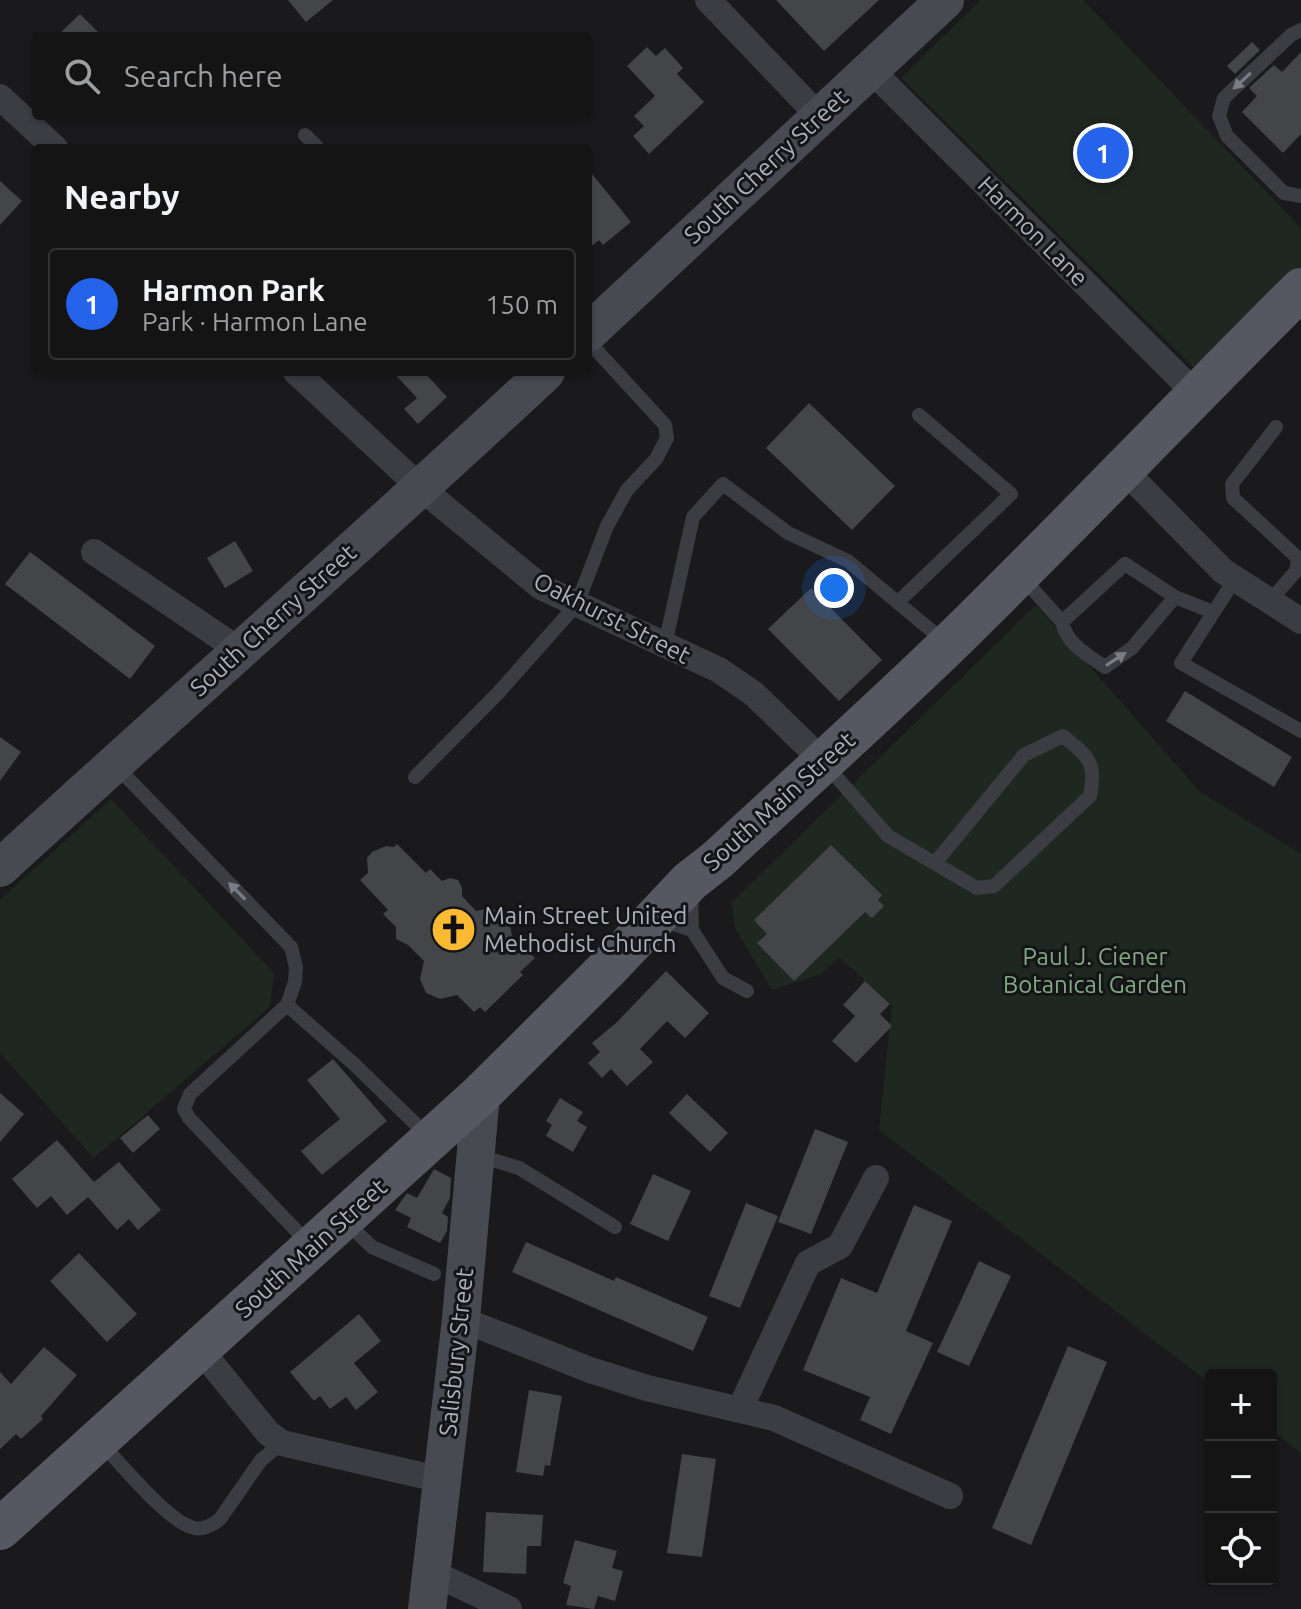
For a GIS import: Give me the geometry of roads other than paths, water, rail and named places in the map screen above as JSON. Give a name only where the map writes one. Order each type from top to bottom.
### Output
[{"type":"main road","name":"South Cherry Street","points":[[592,329],[945,0]]},
{"type":"main road","name":"South Main Street","points":[[0,1529],[481,1094],[609,967],[674,924],[690,881],[717,860],[948,644],[1301,289]]},
{"type":"main road","name":"South Cherry Street","points":[[0,868],[239,650],[422,489],[540,376]]},
{"type":"main road","name":"Salisbury Street","points":[[427,1609],[461,1319],[481,1094]]},
{"type":"street","points":[[708,0],[819,116]]},
{"type":"street","name":"Harmon Lane","points":[[870,69],[1196,394]]},
{"type":"street","points":[[0,97],[51,144]]},
{"type":"street","name":"Oakhurst Street","points":[[300,376],[422,489],[541,587],[719,670],[754,694],[823,761]]},
{"type":"street","points":[[1124,470],[1223,571],[1301,621]]},
{"type":"street","points":[[94,552],[239,650]]},
{"type":"street","points":[[740,1409],[808,1263],[840,1246],[876,1178]]},
{"type":"street","points":[[461,1319],[590,1370],[647,1388],[774,1418],[950,1496]]},
{"type":"street","points":[[199,1348],[268,1433],[282,1443],[442,1480]]},
{"type":"street","points":[[431,1572],[509,1609]]},
{"type":"lane","points":[[1301,30],[1291,35],[1224,98],[1219,116],[1227,136],[1284,193],[1301,196]]},
{"type":"lane","points":[[305,135],[314,144]]},
{"type":"lane","points":[[415,777],[499,692],[577,604],[607,526],[627,490],[656,459],[667,438],[665,425],[592,345]]},
{"type":"lane","points":[[898,602],[1011,494],[919,415]]},
{"type":"lane","points":[[1270,601],[1296,571],[1298,558],[1233,498],[1232,484],[1276,427]]},
{"type":"lane","points":[[665,645],[693,517],[723,484],[788,533],[848,561],[948,644]]},
{"type":"lane","points":[[1062,622],[1125,564],[1175,597],[1213,612]]},
{"type":"lane","points":[[1018,573],[1062,622],[1065,635],[1105,667],[1132,648],[1175,597]]},
{"type":"lane","points":[[1235,579],[1181,663],[1301,731]]},
{"type":"lane","points":[[823,761],[888,836],[977,888],[994,886],[1090,796],[1094,777],[1090,759],[1063,736],[1024,755],[935,863]]},
{"type":"lane","points":[[114,764],[291,947],[296,967],[295,982],[287,1005],[190,1094],[184,1109],[189,1118],[312,1247]]},
{"type":"lane","points":[[674,924],[723,978],[747,991]]},
{"type":"lane","points":[[287,1005],[355,1065],[431,1140]]},
{"type":"lane","points":[[476,1155],[519,1168],[615,1227]]},
{"type":"lane","points":[[343,1219],[372,1247],[434,1274]]},
{"type":"lane","points":[[98,1440],[181,1522],[192,1528],[211,1526],[220,1519],[261,1460],[282,1443]]},
{"type":"place","name":"Harmon Park","points":[[1103,153]]},
{"type":"place","name":"Main Street United Methodist Church","points":[[453,929]]},
{"type":"park label","name":"Paul J. Ciener Botanical Garden","points":[[1095,970]]}]
